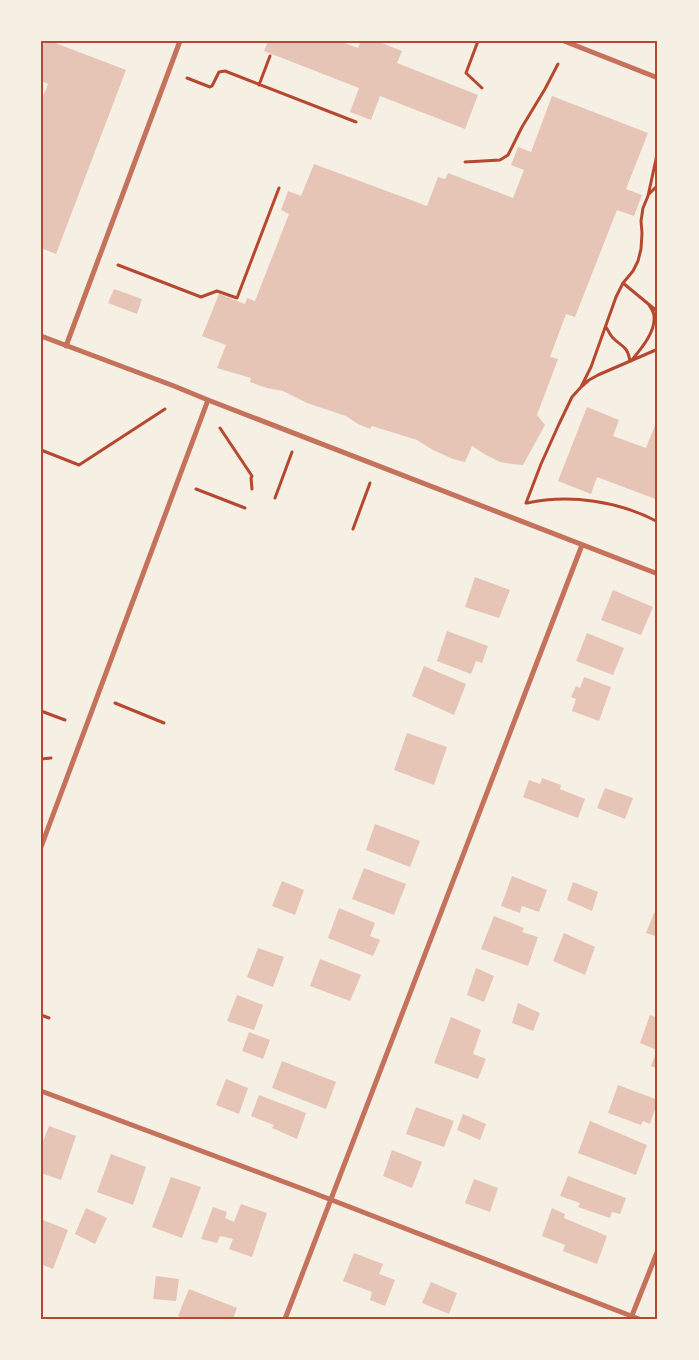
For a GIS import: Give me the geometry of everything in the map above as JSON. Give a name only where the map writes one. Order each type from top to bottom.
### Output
[{"type":"street","points":[[66,346],[180,41]]},
{"type":"street","points":[[564,41],[658,78]]},
{"type":"street","points":[[41,336],[658,574]]},
{"type":"street","points":[[41,847],[208,400]]},
{"type":"street","points":[[285,1319],[582,545]]},
{"type":"street","points":[[41,1091],[639,1319]]},
{"type":"street","points":[[632,1317],[658,1250]]},
{"type":"path","points":[[478,41],[466,73],[482,88]]},
{"type":"path","points":[[259,84],[270,56]]},
{"type":"path","points":[[465,162],[500,160],[508,155],[522,127],[546,89],[558,64]]},
{"type":"path","points":[[187,78],[210,87],[219,72],[222,71],[356,122]]},
{"type":"path","points":[[581,387],[591,367],[609,314],[623,283],[633,271],[638,261],[641,249],[643,208],[648,196],[658,150]]},
{"type":"path","points":[[648,196],[658,185]]},
{"type":"path","points":[[118,265],[201,297],[217,291],[237,298],[279,188]]},
{"type":"path","points":[[623,283],[658,312]]},
{"type":"path","points":[[630,361],[642,347],[652,327],[654,313],[649,305]]},
{"type":"path","points":[[606,326],[613,337],[624,346],[630,361]]},
{"type":"path","points":[[658,349],[588,380],[572,397],[541,464],[526,503],[561,498],[593,501],[636,512],[658,522]]},
{"type":"path","points":[[41,450],[79,464],[164,409]]},
{"type":"path","points":[[220,428],[252,476],[252,489]]},
{"type":"path","points":[[275,498],[292,452]]},
{"type":"path","points":[[353,528],[370,483]]},
{"type":"path","points":[[196,489],[245,508]]},
{"type":"path","points":[[115,703],[164,723]]},
{"type":"path","points":[[41,711],[65,720]]},
{"type":"path","points":[[41,759],[51,758]]},
{"type":"path","points":[[41,1014],[49,1018]]},
{"type":"building","points":[[41,41],[50,41],[126,70],[56,254],[41,248],[41,101],[48,84],[41,81]]},
{"type":"building","points":[[268,41],[339,41],[358,48],[361,41],[377,41],[402,51],[397,63],[478,95],[465,129],[380,96],[371,120],[350,112],[359,88],[264,51]]},
{"type":"building","points":[[552,96],[648,133],[626,189],[642,195],[634,216],[617,210],[575,317],[566,314],[550,357],[558,359],[537,415],[545,425],[523,465],[500,462],[472,446],[465,462],[453,459],[417,440],[372,426],[370,429],[346,416],[307,403],[283,391],[250,382],[251,378],[217,368],[226,345],[202,336],[219,294],[245,304],[247,298],[255,301],[289,214],[281,210],[288,191],[301,196],[314,164],[427,206],[438,177],[445,179],[448,173],[513,198],[524,170],[511,165],[518,147],[531,152]]},
{"type":"building","points":[[114,289],[142,299],[137,314],[108,303]]},
{"type":"building","points":[[587,407],[619,420],[613,436],[646,448],[658,418],[658,500],[597,477],[591,494],[558,481]]},
{"type":"building","points":[[475,577],[510,590],[499,618],[465,607]]},
{"type":"building","points":[[613,590],[653,607],[641,635],[601,620]]},
{"type":"building","points":[[447,631],[488,646],[482,663],[476,661],[471,674],[437,661]]},
{"type":"building","points":[[587,633],[624,648],[613,675],[576,661]]},
{"type":"building","points":[[424,666],[466,684],[454,715],[412,696]]},
{"type":"building","points":[[584,677],[611,687],[599,721],[572,711],[576,699],[571,697],[576,686],[580,688]]},
{"type":"building","points":[[407,733],[447,747],[434,785],[394,770]]},
{"type":"building","points":[[542,778],[561,785],[560,789],[585,799],[578,818],[523,797],[529,780],[540,784]]},
{"type":"building","points":[[605,788],[633,798],[625,819],[597,808]]},
{"type":"building","points":[[375,824],[420,841],[410,867],[366,850]]},
{"type":"building","points":[[364,868],[406,884],[394,915],[352,899]]},
{"type":"building","points":[[512,876],[547,890],[539,912],[522,906],[520,913],[501,906]]},
{"type":"building","points":[[282,881],[304,890],[295,915],[272,906]]},
{"type":"building","points":[[573,882],[598,892],[592,911],[567,900]]},
{"type":"building","points":[[339,908],[375,923],[370,936],[380,940],[373,956],[328,938]]},
{"type":"building","points":[[654,913],[658,914],[658,937],[646,933]]},
{"type":"building","points":[[494,916],[524,928],[522,932],[538,937],[528,966],[481,949]]},
{"type":"building","points":[[564,933],[595,947],[585,975],[553,961]]},
{"type":"building","points":[[258,948],[284,957],[273,987],[247,977]]},
{"type":"building","points":[[320,959],[361,975],[350,1001],[310,986]]},
{"type":"building","points":[[476,968],[494,976],[484,1002],[467,995]]},
{"type":"building","points":[[237,995],[263,1005],[254,1030],[227,1021]]},
{"type":"building","points":[[518,1003],[540,1013],[533,1031],[512,1023]]},
{"type":"building","points":[[650,1015],[658,1018],[658,1069],[651,1066],[657,1050],[640,1043]]},
{"type":"building","points":[[451,1017],[481,1030],[473,1054],[486,1059],[478,1079],[434,1063]]},
{"type":"building","points":[[249,1032],[270,1040],[263,1059],[242,1051]]},
{"type":"building","points":[[282,1061],[336,1082],[326,1109],[272,1088]]},
{"type":"building","points":[[226,1079],[248,1088],[239,1114],[216,1105]]},
{"type":"building","points":[[618,1085],[658,1100],[650,1124],[643,1121],[641,1125],[608,1113]]},
{"type":"building","points":[[259,1095],[306,1113],[297,1139],[272,1128],[274,1125],[251,1116]]},
{"type":"building","points":[[416,1107],[454,1121],[444,1147],[406,1134]]},
{"type":"building","points":[[463,1114],[486,1124],[480,1140],[457,1130]]},
{"type":"building","points":[[590,1121],[647,1145],[636,1175],[578,1153]]},
{"type":"building","points":[[49,1126],[76,1136],[61,1180],[41,1173],[41,1147]]},
{"type":"building","points":[[392,1150],[422,1162],[412,1188],[383,1176]]},
{"type":"building","points":[[111,1154],[146,1167],[133,1205],[97,1192]]},
{"type":"building","points":[[568,1176],[626,1198],[620,1214],[612,1212],[610,1218],[578,1207],[580,1203],[560,1196]]},
{"type":"building","points":[[171,1177],[201,1187],[182,1238],[152,1227]]},
{"type":"building","points":[[474,1179],[498,1188],[490,1212],[465,1203]]},
{"type":"building","points":[[241,1204],[267,1213],[252,1257],[229,1249],[233,1239],[220,1236],[217,1243],[201,1239],[213,1207],[227,1212],[225,1218],[234,1222]]},
{"type":"building","points":[[86,1208],[107,1218],[95,1244],[75,1234]]},
{"type":"building","points":[[552,1208],[565,1214],[564,1218],[607,1236],[597,1264],[563,1251],[565,1245],[542,1236]]},
{"type":"building","points":[[43,1220],[68,1230],[53,1269],[41,1264],[41,1225]]},
{"type":"building","points":[[354,1253],[383,1264],[379,1274],[395,1280],[385,1306],[370,1300],[372,1292],[343,1281]]},
{"type":"building","points":[[156,1276],[179,1279],[176,1301],[153,1299]]},
{"type":"building","points":[[431,1282],[457,1293],[449,1314],[422,1303]]},
{"type":"building","points":[[189,1289],[237,1308],[233,1319],[185,1319],[178,1316]]}]
